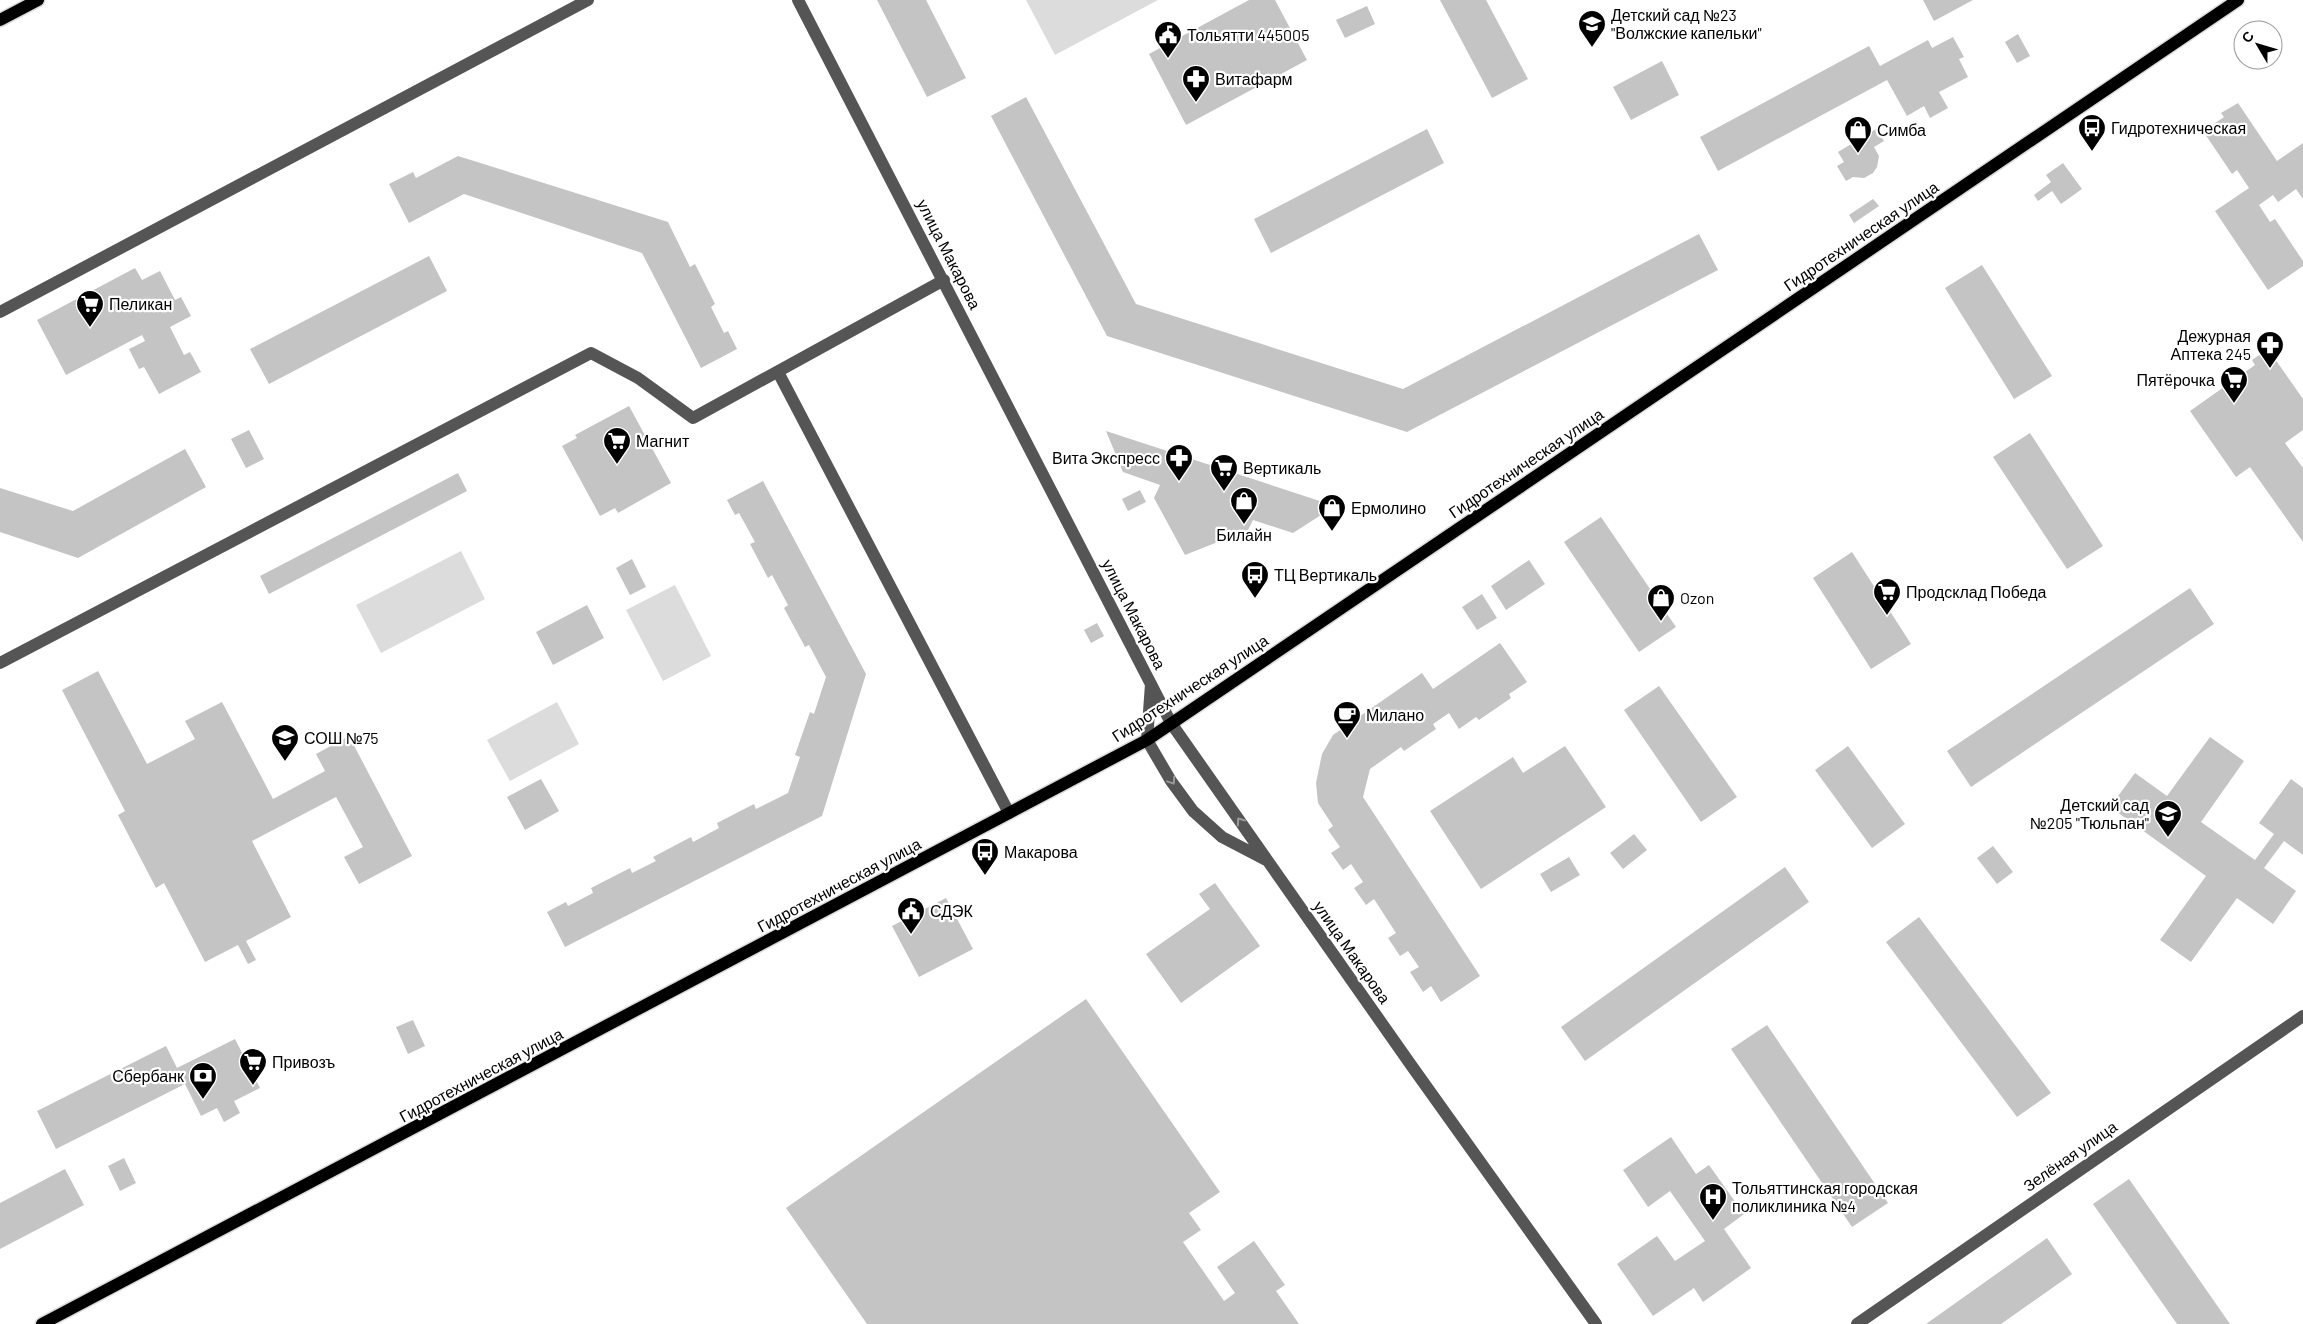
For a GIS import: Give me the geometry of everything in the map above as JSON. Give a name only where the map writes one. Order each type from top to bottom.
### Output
[{"type":"main road","points":[[0,20],[38,0]]},
{"type":"main road","name":"Гидротехническая улица","points":[[42,1324],[1146,740],[2238,0]]},
{"type":"street","points":[[0,312],[588,0]]},
{"type":"street","name":"улица Макарова","points":[[798,0],[1171,723],[1596,1324]]},
{"type":"street","points":[[0,663],[591,353],[638,378],[693,418],[944,280]]},
{"type":"street","points":[[778,372],[1010,813]]},
{"type":"street","points":[[1151,684],[1146,740],[1171,781],[1193,811],[1222,837],[1268,861]]},
{"type":"street","name":"Зелёная улица","points":[[1857,1324],[2303,1016]]},
{"type":"shaded area","points":[[1026,0],[1158,0],[1055,55]]},
{"type":"shaded area","points":[[461,551],[485,599],[381,653],[356,605]]},
{"type":"shaded area","points":[[675,585],[711,656],[663,681],[626,610]]},
{"type":"shaded area","points":[[557,702],[579,744],[510,781],[487,740]]},
{"type":"building","points":[[877,0],[926,0],[966,78],[927,97]]},
{"type":"building","points":[[1249,0],[1275,0],[1307,60],[1186,125],[1149,54]]},
{"type":"building","points":[[1440,0],[1486,0],[1528,79],[1492,98]]},
{"type":"building","points":[[1923,0],[1973,0],[1934,21]]},
{"type":"building","points":[[1367,6],[1375,24],[1345,38],[1336,20]]},
{"type":"building","points":[[2018,34],[2030,56],[2017,63],[2005,42]]},
{"type":"building","points":[[1953,37],[1964,57],[1959,59],[1968,77],[1939,92],[1948,108],[1930,118],[1924,106],[1907,116],[1887,80],[1718,171],[1700,137],[1869,46],[1880,66],[1928,40],[1932,48]]},
{"type":"building","points":[[1662,61],[1679,95],[1631,120],[1613,87]]},
{"type":"building","points":[[1026,97],[1136,304],[1403,389],[1699,234],[1718,270],[1407,432],[1107,336],[991,116]]},
{"type":"building","points":[[2238,103],[2277,161],[2303,143],[2303,199],[2296,189],[2278,202],[2273,195],[2259,205],[2270,222],[2275,219],[2303,261],[2303,266],[2268,290],[2215,211],[2249,188],[2237,170],[2232,174],[2203,131],[2224,117],[2221,113]]},
{"type":"building","points":[[1427,129],[1444,163],[1271,253],[1254,219]]},
{"type":"building","name":"Симба","points":[[1876,129],[1884,141],[1874,147],[1879,156],[1877,167],[1873,173],[1864,178],[1853,177],[1846,181],[1837,166],[1844,162],[1838,152]]},
{"type":"building","points":[[458,156],[668,222],[690,267],[695,264],[715,304],[711,307],[724,333],[728,331],[737,349],[701,368],[642,253],[464,194],[409,223],[389,184],[413,172],[416,178]]},
{"type":"building","points":[[2063,163],[2082,189],[2061,204],[2052,191],[2038,201],[2034,195],[2051,182],[2046,175]]},
{"type":"building","points":[[1873,199],[1879,206],[1854,223],[1849,215]]},
{"type":"building","points":[[429,256],[447,291],[269,384],[250,349]]},
{"type":"building","points":[[1982,265],[2052,376],[2014,399],[1945,288]]},
{"type":"building","points":[[135,268],[142,280],[160,271],[175,300],[181,297],[191,316],[170,327],[184,355],[190,352],[201,372],[159,394],[144,367],[139,369],[129,349],[145,341],[142,335],[66,375],[37,320]]},
{"type":"building","points":[[2268,349],[2303,399],[2303,430],[2285,443],[2303,468],[2303,542],[2250,467],[2236,477],[2190,411],[2255,365],[2252,360]]},
{"type":"building","name":"Магнит","points":[[629,406],[671,483],[618,513],[615,508],[600,516],[562,446],[577,438],[575,435]]},
{"type":"building","points":[[249,430],[264,459],[246,468],[231,439]]},
{"type":"building","name":"Вертикаль","points":[[1106,431],[1335,506],[1293,533],[1253,520],[1248,530],[1185,555],[1154,498],[1160,485],[1123,472]]},
{"type":"building","points":[[2030,433],[2103,546],[2067,569],[1993,457]]},
{"type":"building","points":[[185,449],[206,487],[78,558],[0,532],[0,488],[73,511]]},
{"type":"building","points":[[458,473],[467,491],[269,594],[260,576]]},
{"type":"building","points":[[763,481],[866,674],[822,816],[565,947],[547,912],[566,902],[568,906],[593,893],[591,888],[630,868],[632,873],[656,861],[653,857],[691,837],[693,842],[719,828],[717,823],[754,804],[756,809],[788,793],[800,757],[795,755],[810,712],[814,714],[826,677],[809,645],[805,647],[784,608],[788,605],[772,575],[768,578],[750,544],[755,542],[739,513],[735,515],[727,500]]},
{"type":"building","points":[[1140,490],[1146,502],[1128,511],[1122,499]]},
{"type":"building","points":[[1601,517],[1676,627],[1639,652],[1564,542]]},
{"type":"building","points":[[1852,552],[1911,644],[1871,669],[1813,578]]},
{"type":"building","points":[[632,559],[646,587],[630,595],[616,568]]},
{"type":"building","points":[[1529,560],[1545,584],[1506,610],[1491,586]]},
{"type":"building","points":[[2190,588],[2214,624],[1971,787],[1947,751]]},
{"type":"building","points":[[1482,594],[1497,618],[1477,630],[1462,607]]},
{"type":"building","points":[[587,605],[604,638],[553,665],[536,632]]},
{"type":"building","points":[[1097,623],[1104,636],[1091,643],[1084,630]]},
{"type":"building","points":[[1500,643],[1527,682],[1509,694],[1511,698],[1479,720],[1476,717],[1459,729],[1449,713],[1433,724],[1436,729],[1404,751],[1401,747],[1370,769],[1363,797],[1480,976],[1441,1002],[1431,986],[1423,992],[1410,972],[1419,967],[1408,951],[1400,956],[1388,938],[1396,933],[1374,899],[1366,905],[1354,888],[1363,882],[1351,864],[1343,870],[1331,853],[1340,847],[1328,830],[1333,826],[1318,803],[1316,783],[1322,754],[1333,735],[1422,673],[1433,689]]},
{"type":"building","points":[[98,671],[147,764],[195,739],[185,721],[222,702],[273,799],[325,771],[316,754],[349,736],[412,856],[359,884],[344,857],[363,847],[336,797],[252,841],[291,917],[246,941],[256,960],[248,964],[238,945],[205,962],[164,883],[156,888],[118,815],[125,811],[62,690]]},
{"type":"building","points":[[1659,686],[1737,797],[1701,822],[1624,710]]},
{"type":"building","points":[[2210,737],[2244,761],[2201,822],[2255,860],[2274,834],[2259,823],[2291,779],[2303,788],[2303,855],[2284,841],[2264,868],[2296,891],[2273,924],[2237,898],[2191,962],[2160,940],[2206,876],[2110,807],[2135,773],[2167,796]]},
{"type":"building","points":[[1565,746],[1606,807],[1481,889],[1430,811],[1513,757],[1523,773]]},
{"type":"building","points":[[1848,746],[1905,824],[1872,848],[1815,770]]},
{"type":"building","points":[[541,779],[559,811],[525,830],[507,797]]},
{"type":"building","points":[[1634,834],[1647,850],[1623,869],[1610,853]]},
{"type":"building","points":[[1993,846],[2013,872],[1997,884],[1977,858]]},
{"type":"building","points":[[1569,857],[1580,875],[1551,892],[1540,874]]},
{"type":"building","points":[[1785,867],[1809,902],[1585,1061],[1561,1027]]},
{"type":"building","points":[[1215,883],[1260,946],[1181,1003],[1146,954],[1210,909],[1199,894]]},
{"type":"building","points":[[946,898],[973,949],[919,977],[892,926]]},
{"type":"building","points":[[1919,917],[2051,1093],[2017,1117],[1886,942]]},
{"type":"building","points":[[1086,999],[1220,1192],[1189,1213],[1201,1230],[1183,1242],[1224,1301],[1235,1293],[1217,1267],[1254,1241],[1285,1285],[1276,1291],[1299,1324],[867,1324],[786,1208]]},
{"type":"building","points":[[413,1020],[425,1046],[408,1054],[396,1027]]},
{"type":"building","points":[[1767,1025],[1888,1203],[1852,1227],[1731,1049]]},
{"type":"building","points":[[235,1039],[260,1088],[234,1101],[240,1113],[224,1122],[217,1108],[201,1116],[185,1084],[56,1149],[37,1111],[166,1046],[177,1068]]},
{"type":"building","name":"Тольяттинская городская поликлиника №4","points":[[1671,1137],[1696,1174],[1709,1165],[1744,1214],[1724,1229],[1751,1268],[1703,1302],[1694,1288],[1653,1316],[1617,1264],[1657,1236],[1675,1261],[1705,1241],[1670,1191],[1648,1207],[1623,1170]]},
{"type":"building","points":[[124,1158],[136,1183],[120,1191],[108,1166]]},
{"type":"building","points":[[65,1169],[84,1205],[0,1249],[0,1203]]},
{"type":"building","points":[[2129,1179],[2230,1324],[2177,1324],[2093,1204]]},
{"type":"building","points":[[2047,1238],[2072,1274],[2001,1324],[1926,1324]]},
{"type":"place","name":"Детский сад №23 \"Волжские капельки\"","points":[[1592,48]]},
{"type":"place","name":"Тольятти 445005","points":[[1168,59]]},
{"type":"place","name":"Витафарм","points":[[1196,103]]},
{"type":"place","name":"Гидротехническая","points":[[2092,152]]},
{"type":"place","name":"Симба","points":[[1858,154]]},
{"type":"place","name":"Пеликан","points":[[90,328]]},
{"type":"place","name":"Дежурная Аптека 245","points":[[2270,369]]},
{"type":"place","name":"Пятёрочка","points":[[2234,404]]},
{"type":"place","name":"Магнит","points":[[617,465]]},
{"type":"place","name":"Вита Экспресс","points":[[1179,482]]},
{"type":"place","name":"Вертикаль","points":[[1224,492]]},
{"type":"place","name":"Билайн","points":[[1244,525]]},
{"type":"place","name":"Ермолино","points":[[1332,532]]},
{"type":"place","name":"ТЦ Вертикаль","points":[[1255,599]]},
{"type":"place","name":"Продсклад Победа","points":[[1887,616]]},
{"type":"place","name":"Ozon","points":[[1661,622]]},
{"type":"place","name":"Милано","points":[[1347,739]]},
{"type":"place","name":"СОШ №75","points":[[285,762]]},
{"type":"place","name":"Детский сад №205 \"Тюльпан\"","points":[[2168,838]]},
{"type":"place","name":"Макарова","points":[[985,876]]},
{"type":"place","name":"СДЭК","points":[[911,935]]},
{"type":"place","name":"Привозъ","points":[[253,1086]]},
{"type":"place","name":"Сбербанк","points":[[203,1100]]},
{"type":"place","name":"Тольяттинская городская поликлиника №4","points":[[1713,1221]]}]
